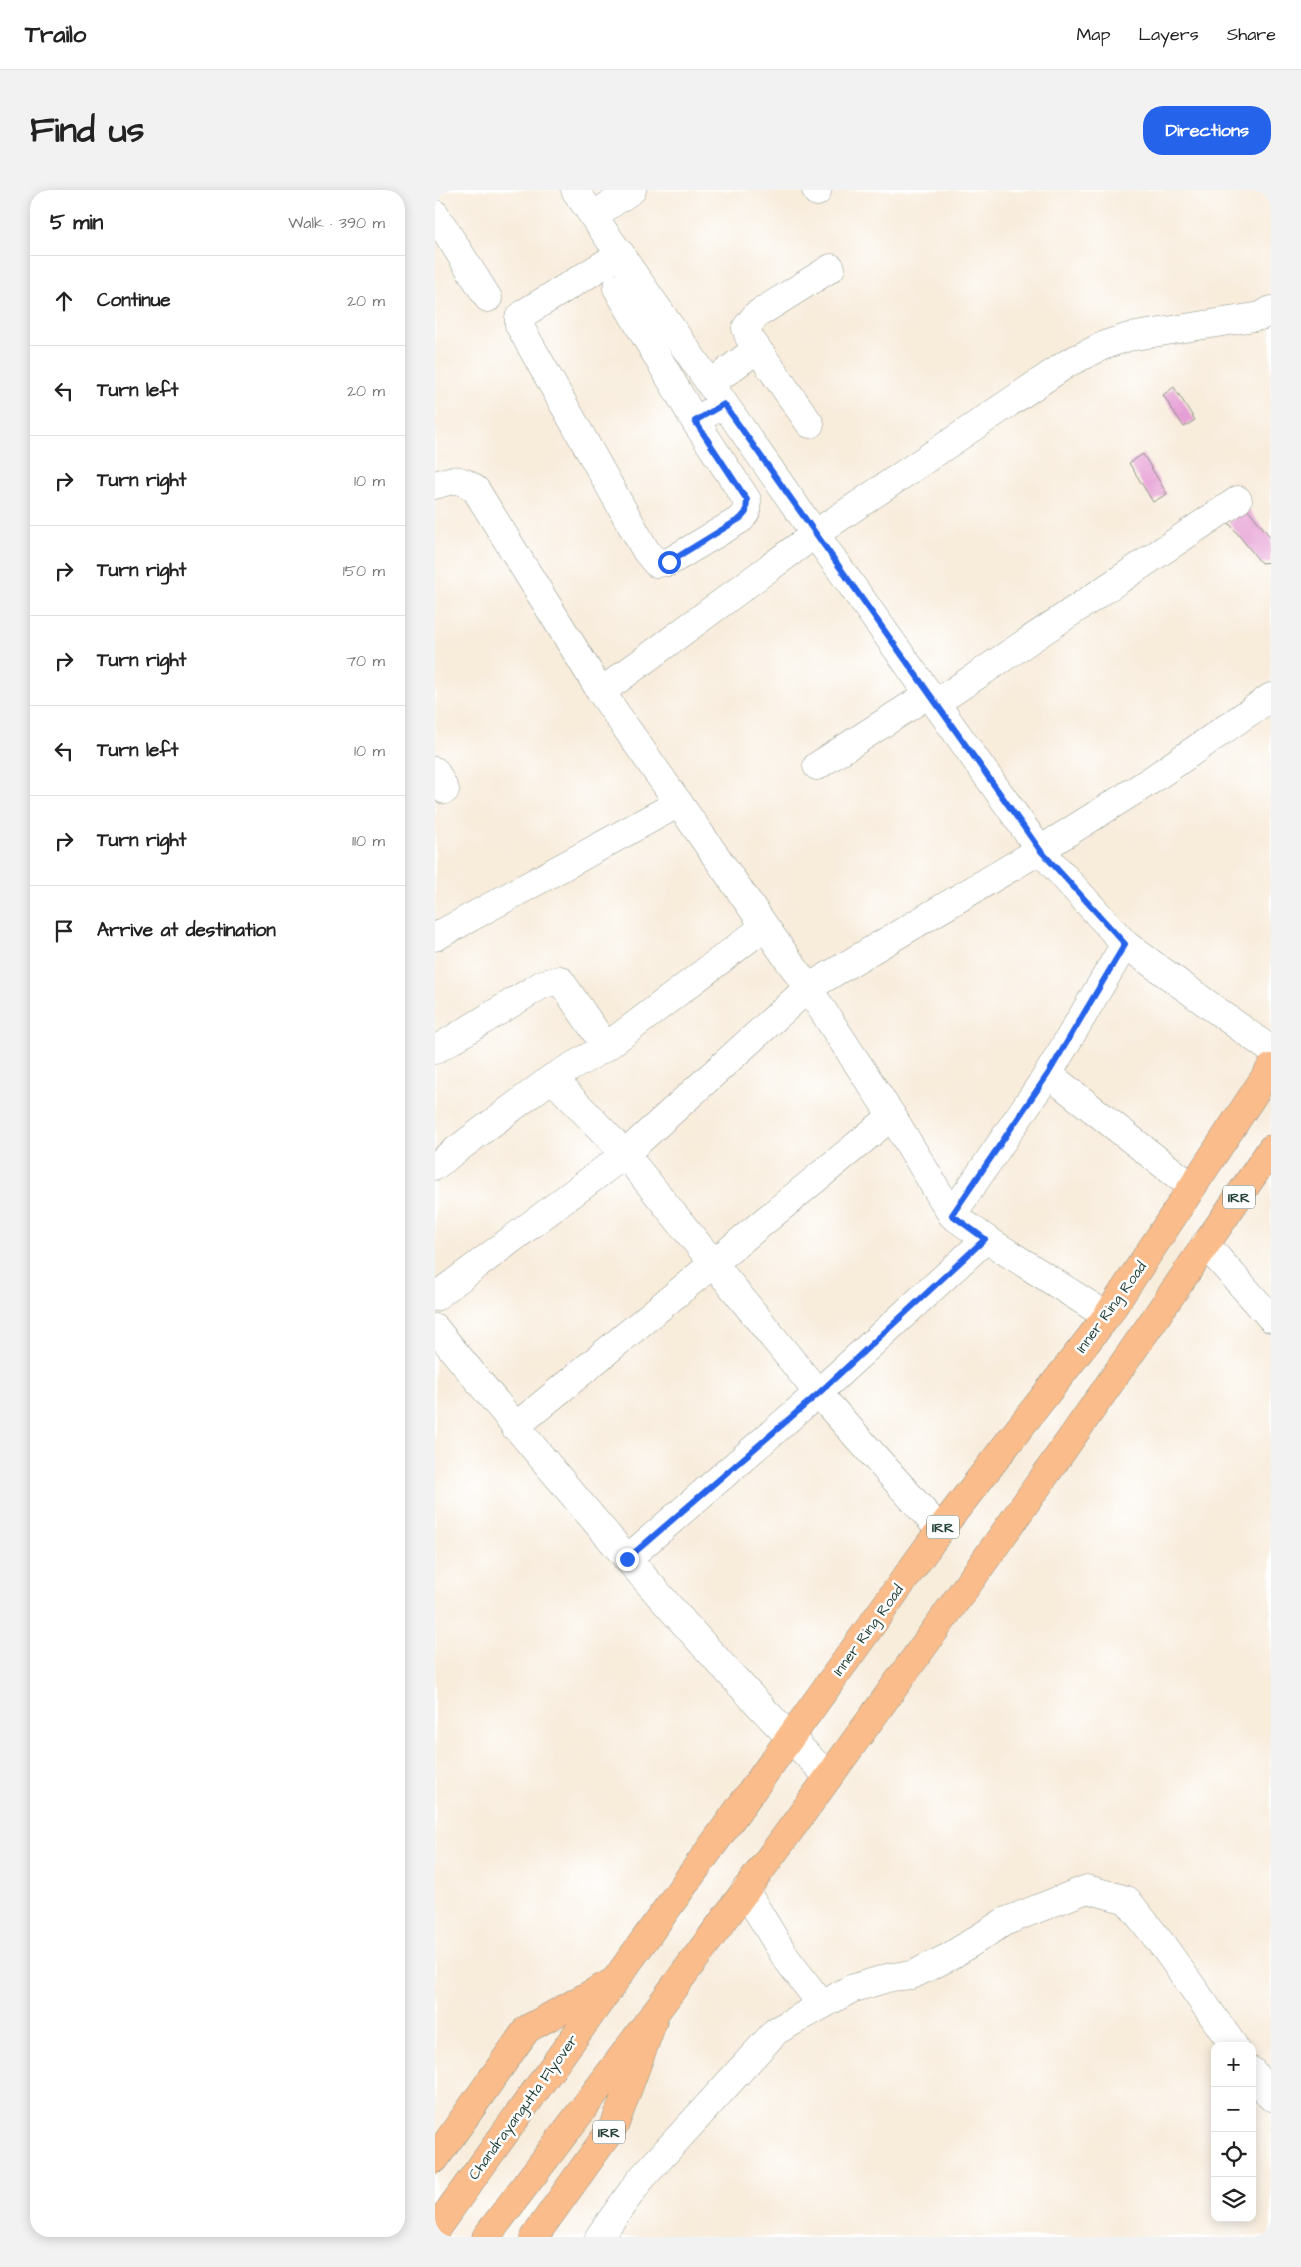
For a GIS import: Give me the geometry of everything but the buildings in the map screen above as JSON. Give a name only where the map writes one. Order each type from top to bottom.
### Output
[{"type":"main road","name":"Inner Ring Road","points":[[435,2159],[527,2029],[611,1984],[940,1530],[1107,1316],[1271,1068]]},
{"type":"main road","name":"IRR","points":[[486,2237],[656,2013],[982,1566],[1271,1149]]},
{"type":"main road","name":"Chandrayangutta Flyover","points":[[435,2230],[611,1984]]},
{"type":"main road","name":"IRR","points":[[534,2237],[615,2124],[656,2013]]},
{"type":"street","points":[[575,190],[621,254],[622,285],[644,337],[695,421],[747,500],[746,512],[741,518],[669,562],[656,563],[646,551],[519,325],[519,318],[526,312],[621,254]]},
{"type":"street","points":[[593,216],[632,190]]},
{"type":"street","points":[[435,214],[488,298]]},
{"type":"street","points":[[810,424],[757,349],[745,328],[756,315],[831,268]]},
{"type":"street","points":[[622,285],[668,323],[815,534],[1040,850],[1125,944],[1271,1050]]},
{"type":"street","points":[[601,692],[815,534],[1069,363],[1107,344],[1129,337],[1261,316],[1271,310]]},
{"type":"street","points":[[644,337],[668,323]]},
{"type":"street","points":[[695,421],[757,349]]},
{"type":"street","points":[[435,485],[451,480],[464,480],[476,490],[601,692],[808,988],[892,1116],[952,1215],[985,1239],[1107,1316]]},
{"type":"street","points":[[817,766],[932,699],[1238,500]]},
{"type":"street","points":[[435,1297],[625,1154],[808,988],[1040,850],[1150,781],[1271,696]]},
{"type":"street","points":[[435,937],[679,803]]},
{"type":"street","points":[[435,1166],[553,1078],[606,1047],[764,927]]},
{"type":"street","points":[[952,1215],[1048,1074],[1125,944]]},
{"type":"street","points":[[435,1050],[543,984],[559,980],[606,1047]]},
{"type":"street","points":[[1048,1074],[1193,1187]]},
{"type":"street","points":[[553,1078],[625,1154],[819,1393],[940,1530]]},
{"type":"street","points":[[515,1427],[892,1116]]},
{"type":"street","points":[[627,1559],[819,1393],[985,1239]]},
{"type":"street","points":[[1205,1244],[1271,1318]]},
{"type":"street","points":[[435,1328],[515,1427],[627,1559],[828,1776]]},
{"type":"street","points":[[599,2237],[640,2180],[776,2031],[851,1989],[891,1977],[912,1975],[949,1957],[1004,1922],[1087,1889],[1127,1900],[1164,1947],[1231,2042]]},
{"type":"street","points":[[745,1890],[786,1958],[822,2005]]},
{"type":"street","points":[[1256,2077],[1271,2098]]},
{"type":"route","points":[[627,1559],[819,1393],[985,1239],[952,1215],[1048,1074],[1125,944],[1040,850],[724,404],[695,421],[747,500],[746,512],[741,518],[669,562]]}]
